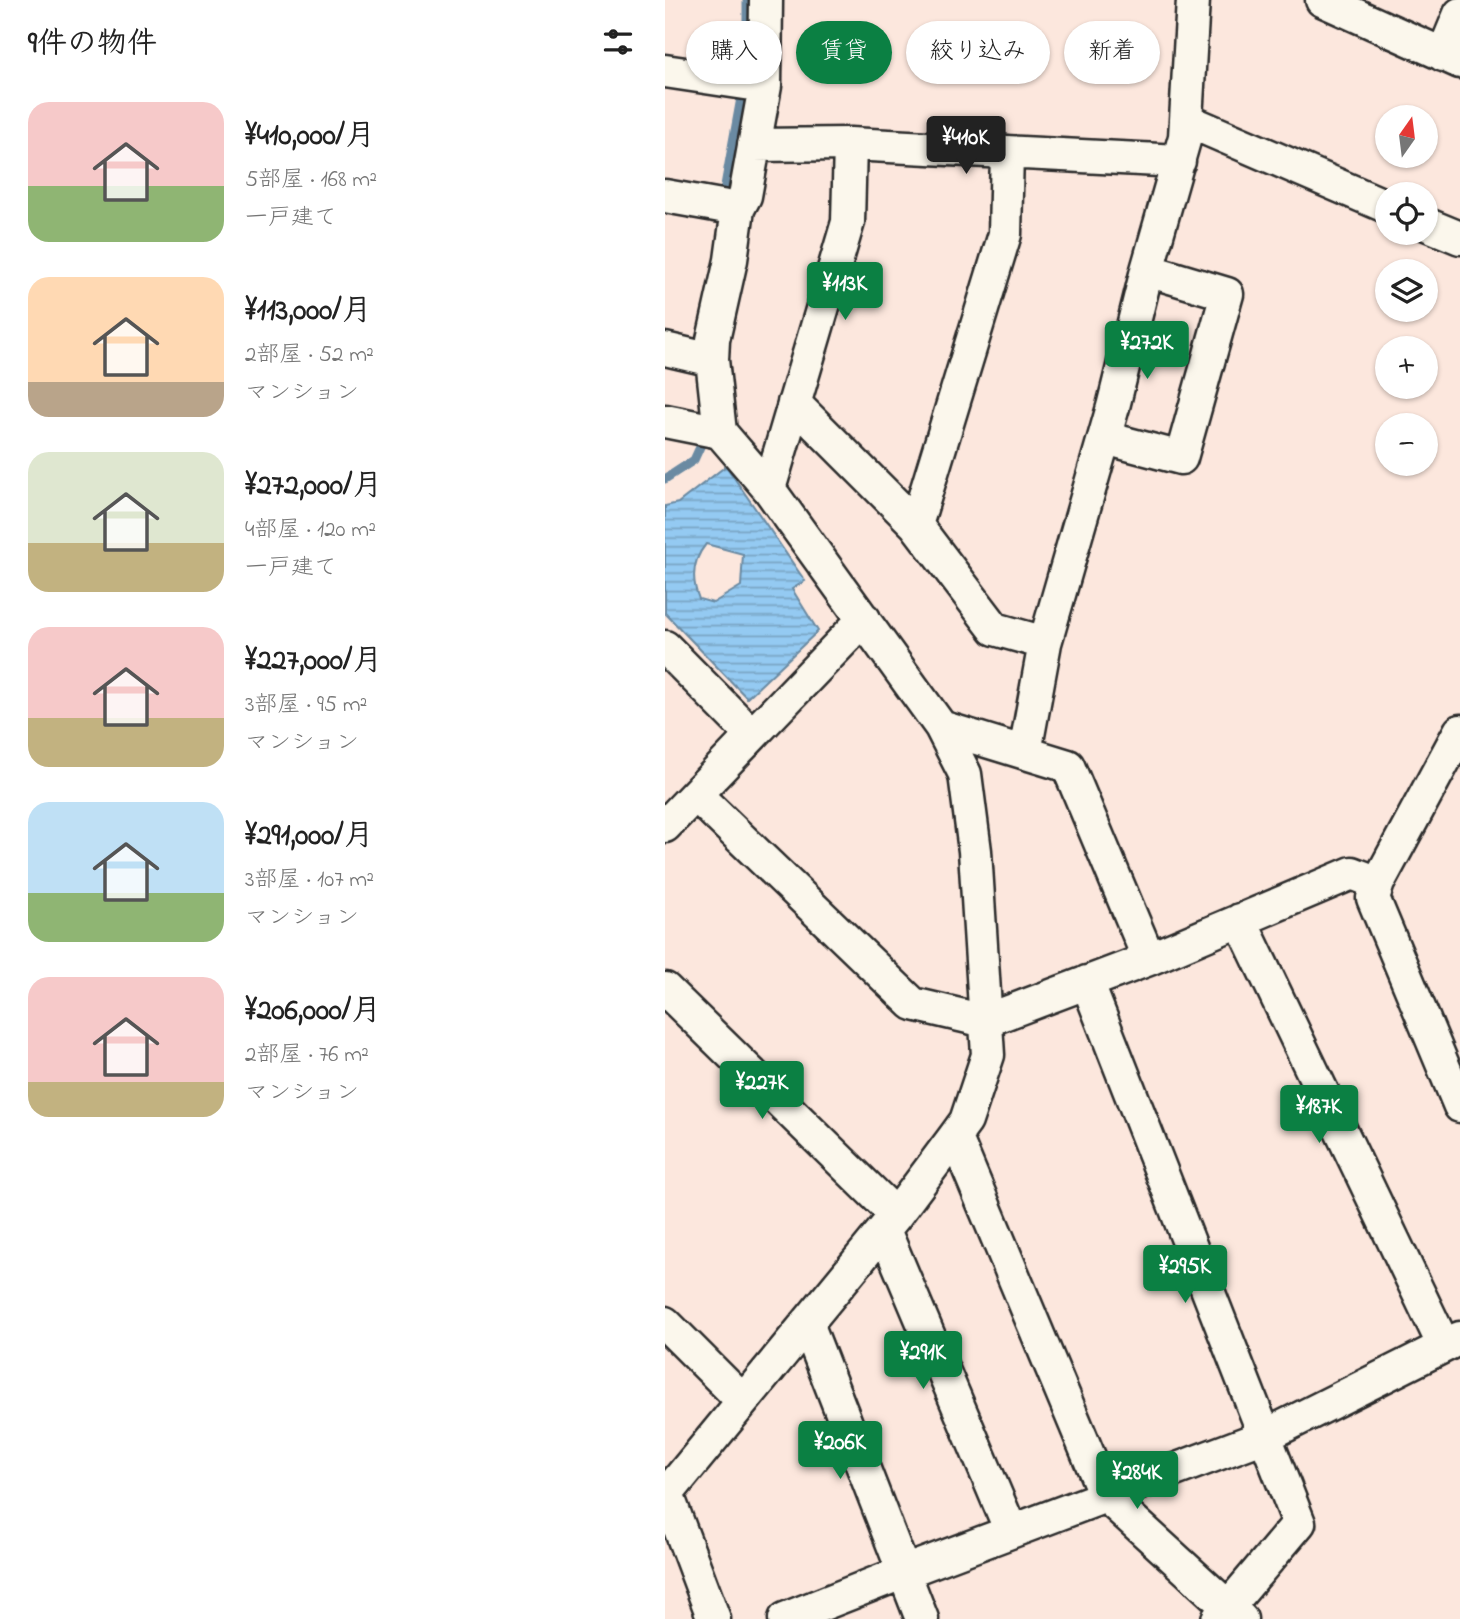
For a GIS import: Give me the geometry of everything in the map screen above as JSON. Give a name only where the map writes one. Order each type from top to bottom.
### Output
[{"type":"street","points":[[714,1619],[666,1495],[890,1223],[966,1121],[988,1055],[975,851],[965,774],[941,727],[865,619],[769,489],[720,432],[712,360],[713,340],[739,209],[745,196],[765,86],[766,0]]},
{"type":"street","points":[[1025,752],[1045,643],[1105,438],[1147,270],[1179,161],[1186,120],[1193,0]]},
{"type":"street","points":[[1322,0],[1452,59],[1460,14]]},
{"type":"street","points":[[665,71],[765,86]]},
{"type":"street","points":[[1186,120],[1375,201]]},
{"type":"street","points":[[754,145],[850,144],[1179,161]]},
{"type":"street","points":[[769,489],[848,222],[850,144]]},
{"type":"street","points":[[916,525],[1005,234],[1007,152]]},
{"type":"street","points":[[665,196],[739,209]]},
{"type":"street","points":[[1438,229],[1460,239]]},
{"type":"street","points":[[1105,438],[1181,458],[1227,294],[1147,270]]},
{"type":"street","points":[[665,349],[712,360]]},
{"type":"street","points":[[794,403],[916,525],[995,629],[1045,643]]},
{"type":"street","points":[[665,421],[720,432]]},
{"type":"street","points":[[665,827],[865,619]]},
{"type":"street","points":[[665,647],[753,736]]},
{"type":"street","points":[[941,727],[1069,766],[1149,959]]},
{"type":"street","points":[[1460,731],[1378,883],[1373,898],[1460,1106]]},
{"type":"street","points":[[696,795],[913,1004],[985,1021],[1149,959],[1352,873],[1378,883]]},
{"type":"street","points":[[785,1619],[1265,1436],[1452,1342],[1240,920]]},
{"type":"street","points":[[955,1136],[1105,1495],[1229,1615],[1299,1523],[1087,982]]},
{"type":"street","points":[[665,989],[890,1223],[1011,1531]]},
{"type":"street","points":[[665,1323],[743,1401]]},
{"type":"street","points":[[807,1323],[922,1619]]},
{"type":"water","points":[[726,466],[805,581],[792,589],[818,631],[747,698],[665,613],[665,506],[678,503]],"holes":[[[706,544],[743,554],[741,586],[713,603],[699,599],[694,570]]]},
{"type":"waterway","points":[[722,202],[747,65],[747,0]]},
{"type":"waterway","points":[[665,479],[694,460],[705,436]]}]
